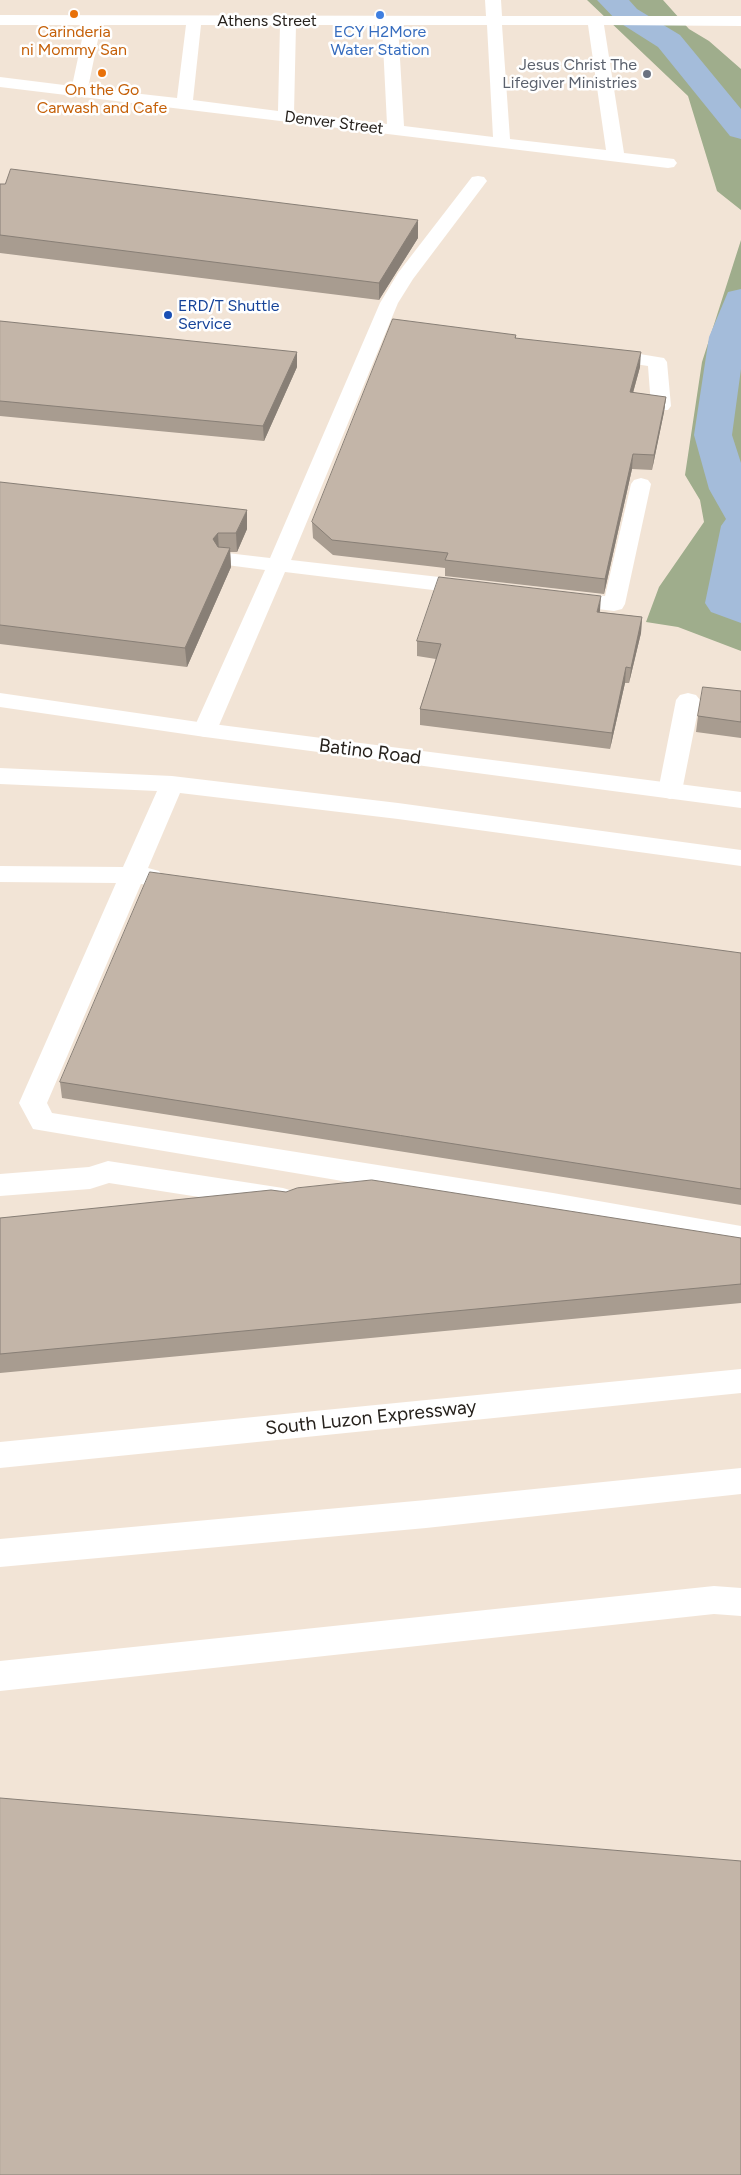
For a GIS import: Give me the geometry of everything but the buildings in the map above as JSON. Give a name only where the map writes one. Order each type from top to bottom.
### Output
[{"type":"main road","points":[[494,0],[502,144]]},
{"type":"main road","name":"Athens Street","points":[[0,20],[693,21],[733,16]]},
{"type":"main road","points":[[79,92],[94,20]]},
{"type":"main road","points":[[184,105],[194,20]]},
{"type":"main road","points":[[286,117],[288,21]]},
{"type":"main road","points":[[390,21],[396,130]]},
{"type":"main road","points":[[599,21],[616,157]]},
{"type":"main road","name":"Denver Street","points":[[0,82],[668,163]]},
{"type":"main road","points":[[206,730],[278,565],[391,324],[404,276],[428,232],[478,182]]},
{"type":"main road","points":[[588,352],[657,362],[661,406]]},
{"type":"main road","points":[[545,596],[614,604],[642,484]]},
{"type":"main road","points":[[227,559],[495,591]]},
{"type":"main road","name":"Batino Road","points":[[0,700],[206,730],[741,800]]},
{"type":"main road","points":[[670,791],[688,700]]},
{"type":"main road","points":[[0,776],[65,777],[172,784],[398,811],[741,858]]},
{"type":"main road","points":[[172,784],[34,1103],[43,1122],[543,1202],[741,1237]]},
{"type":"main road","points":[[0,874],[134,875],[173,880]]},
{"type":"main road","points":[[0,1186],[90,1178],[108,1172],[286,1199]]},
{"type":"main road","name":"South Luzon Expressway","points":[[0,1455],[741,1381]]},
{"type":"main road","points":[[0,1553],[426,1514],[741,1481]]},
{"type":"main road","points":[[0,1676],[714,1600],[741,1602]]},
{"type":"green space","points":[[587,0],[663,0],[689,29],[709,41],[741,69],[741,210],[717,191],[688,96]]},
{"type":"green space","points":[[741,240],[741,651],[678,627],[646,622],[659,587],[704,522],[700,500],[685,475],[702,362]]},
{"type":"waterway","points":[[612,0],[627,15],[669,41],[741,129]]},
{"type":"waterway","points":[[741,300],[727,337],[713,435],[729,489],[741,512]]},
{"type":"waterway","points":[[741,526],[726,603],[741,610]]},
{"type":"place","name":"Carinderia ni Mommy San","points":[[74,14]]},
{"type":"place","name":"ECY H2More Water Station","points":[[380,15]]},
{"type":"place","name":"On the Go Carwash and Cafe","points":[[102,73]]},
{"type":"place","name":"Jesus Christ The Lifegiver Ministries","points":[[647,74]]},
{"type":"place","name":"ERD/T Shuttle Service","points":[[168,315]]}]
